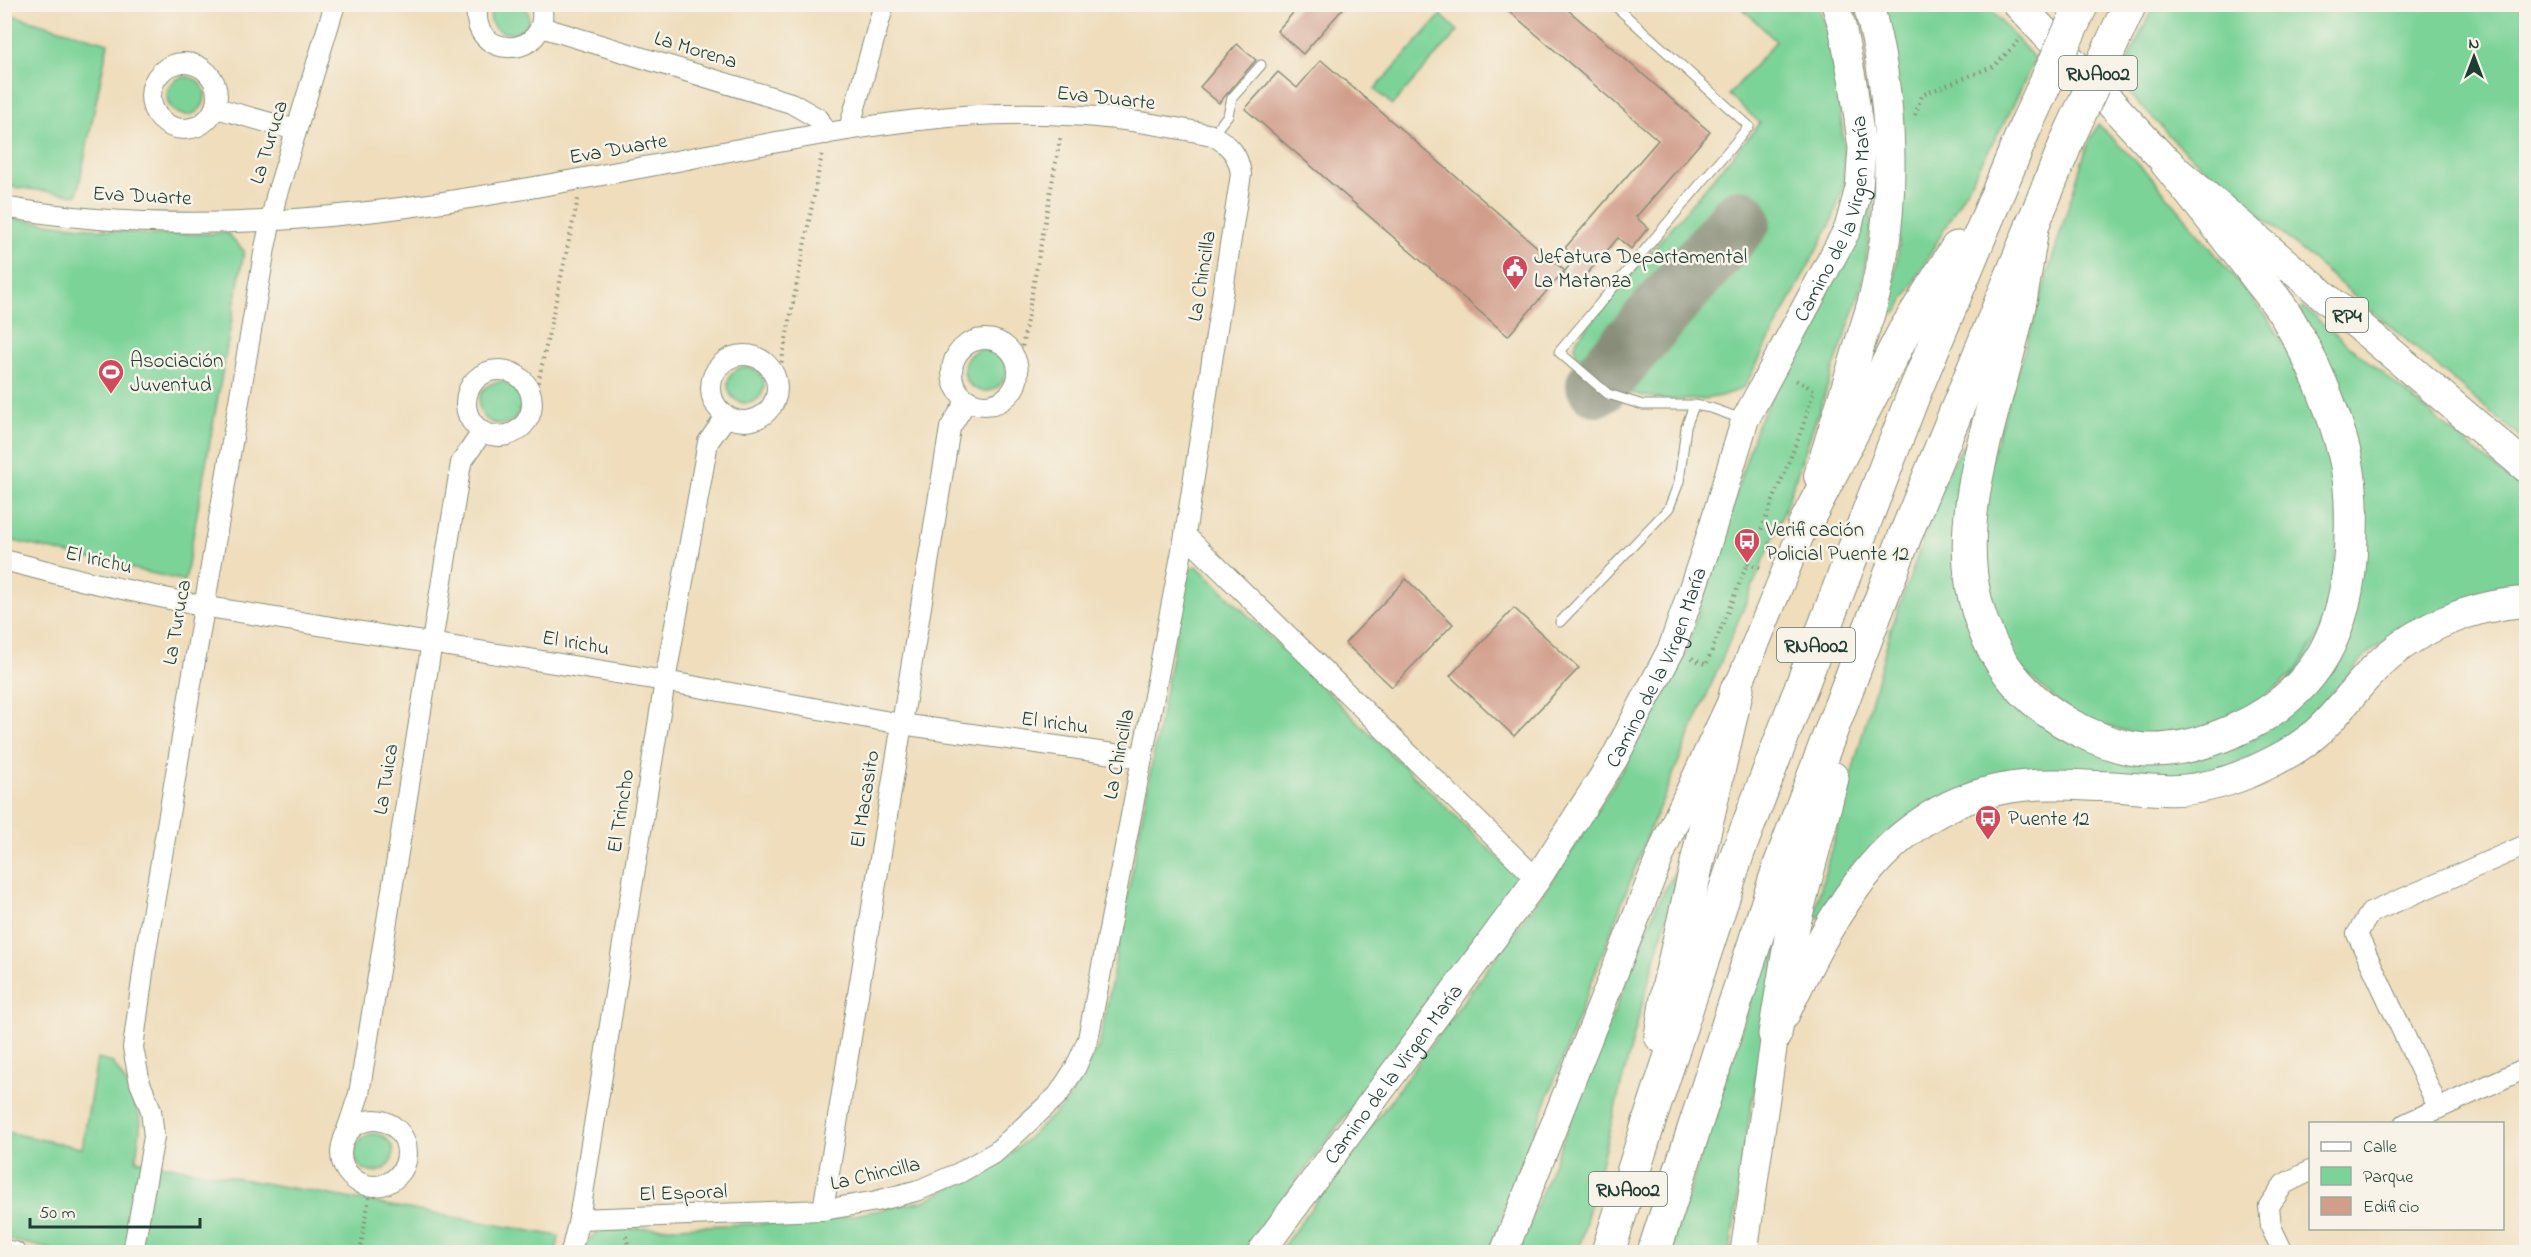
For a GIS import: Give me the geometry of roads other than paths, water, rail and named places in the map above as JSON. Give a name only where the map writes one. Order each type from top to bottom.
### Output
[{"type":"highway","name":"RNA002","points":[[1608,1252],[1738,852],[1913,396],[2005,173],[2082,4]]},
{"type":"highway","name":"RNA002","points":[[1654,1252],[1780,865],[1852,673],[1955,410],[2033,222],[2067,141],[2130,4]]},
{"type":"highway","points":[[2033,222],[2018,311],[1976,478],[1969,554],[1974,596],[1985,634],[2003,666],[2024,692],[2044,711],[2072,727],[2105,742],[2144,750],[2182,748],[2212,740],[2249,725],[2280,704],[2310,674],[2329,645],[2344,603],[2351,555],[2352,506],[2345,454],[2321,384],[2286,315],[2243,257],[2167,163]]},
{"type":"highway","points":[[1804,526],[1904,332],[2005,173]]},
{"type":"highway","points":[[1775,1034],[1793,926],[1828,797],[1852,673]]},
{"type":"highway","points":[[1648,1125],[1669,985],[1737,689]]},
{"type":"main road","points":[[1804,526],[1876,289],[1884,243],[1889,147],[1885,81],[1877,35],[1868,4]]},
{"type":"main road","name":"RP4","points":[[2018,4],[2167,163],[2526,467]]},
{"type":"main road","points":[[1775,1034],[1816,947],[1847,897],[1877,859],[1913,827],[1945,809],[1980,794],[2022,786],[2105,786],[2167,791],[2216,784],[2266,765],[2310,739],[2375,668],[2414,636],[2462,615],[2526,602]]},
{"type":"street","name":"La Turuca","points":[[133,1252],[154,1137],[151,1110],[140,1083],[133,1048],[146,950],[202,606],[270,222],[335,4]]},
{"type":"street","points":[[478,4],[476,17],[478,27],[484,37],[493,44],[515,48],[535,37],[541,27],[543,17],[541,4]]},
{"type":"street","points":[[849,129],[884,4]]},
{"type":"street","name":"Camino de la Virgen María","points":[[1262,1252],[1537,879],[1614,759],[1672,648],[1706,549],[1745,420],[1848,228],[1859,188],[1862,148],[1855,93],[1842,26],[1835,4]]},
{"type":"street","name":"La Morena","points":[[541,27],[791,103],[819,119],[826,134]]},
{"type":"street","points":[[216,108],[296,130]]},
{"type":"street","name":"Eva Duarte","points":[[4,207],[126,221],[270,222],[369,214],[435,205],[582,179],[849,129],[942,117],[1065,114],[1128,120],[1212,135],[1234,151]]},
{"type":"street","name":"La Chincilla","points":[[823,1210],[877,1201],[919,1190],[959,1173],[996,1152],[1058,1095],[1088,1039],[1185,535],[1241,174],[1234,151]]},
{"type":"street","points":[[978,339],[1000,342],[1009,349],[1018,370],[1017,380],[1006,398],[987,405],[967,400],[953,383],[951,372],[958,351],[978,339]]},
{"type":"street","points":[[745,356],[764,362],[773,372],[777,386],[775,400],[767,412],[755,420],[740,422],[726,417],[716,407],[711,394],[711,381],[717,369],[726,360],[745,356]]},
{"type":"street","points":[[500,370],[520,377],[528,385],[533,406],[524,426],[515,433],[504,436],[493,436],[482,432],[468,416],[467,394],[472,384],[479,376],[500,370]]},
{"type":"street","name":"El Macasito","points":[[823,1210],[950,428],[967,400]]},
{"type":"street","name":"El Trincho","points":[[579,1220],[665,681],[708,442],[726,417]]},
{"type":"street","name":"La Tuica","points":[[381,1120],[400,1131],[406,1141],[408,1152],[406,1164],[393,1181],[382,1186],[371,1186],[352,1178],[345,1169],[341,1149],[358,1094],[461,463],[482,432]]},
{"type":"street","points":[[1504,1252],[1667,839],[1737,689],[1804,526]]},
{"type":"street","points":[[1185,535],[1537,879]]},
{"type":"street","name":"El Irichu","points":[[4,560],[85,581],[202,606],[665,681],[901,724],[1142,758]]},
{"type":"street","points":[[2438,1107],[2357,934],[2370,913],[2526,845]]},
{"type":"street","points":[[1744,1252],[1775,1034]]},
{"type":"street","points":[[2409,1122],[2526,1068]]},
{"type":"street","points":[[358,1094],[381,1120]]},
{"type":"street","points":[[344,1138],[359,1123],[381,1120]]},
{"type":"street","points":[[2283,1252],[2271,1227],[2269,1206],[2284,1184],[2309,1172]]},
{"type":"street","name":"El Esporal","points":[[579,1220],[823,1210]]},
{"type":"street","points":[[571,1252],[579,1220]]},
{"type":"street","points":[[4,1251],[15,1252]]},
{"type":"lane","points":[[1613,4],[1749,126],[1559,352],[1608,394],[1643,405],[1694,405],[1711,408],[1745,420]]},
{"type":"lane","points":[[2523,4],[2526,8]]},
{"type":"lane","points":[[1212,135],[1228,115],[1232,98],[1261,65]]},
{"type":"lane","points":[[1560,622],[1669,508],[1679,482],[1686,427],[1694,405]]},
{"type":"place","name":"Jefatura Departamental La Matanza","points":[[1515,291]]},
{"type":"place","name":"Asociación Juventud","points":[[111,395]]},
{"type":"place","name":"Verificación Policial Puente 12","points":[[1747,564]]},
{"type":"place","name":"Puente 12","points":[[1988,841]]}]
